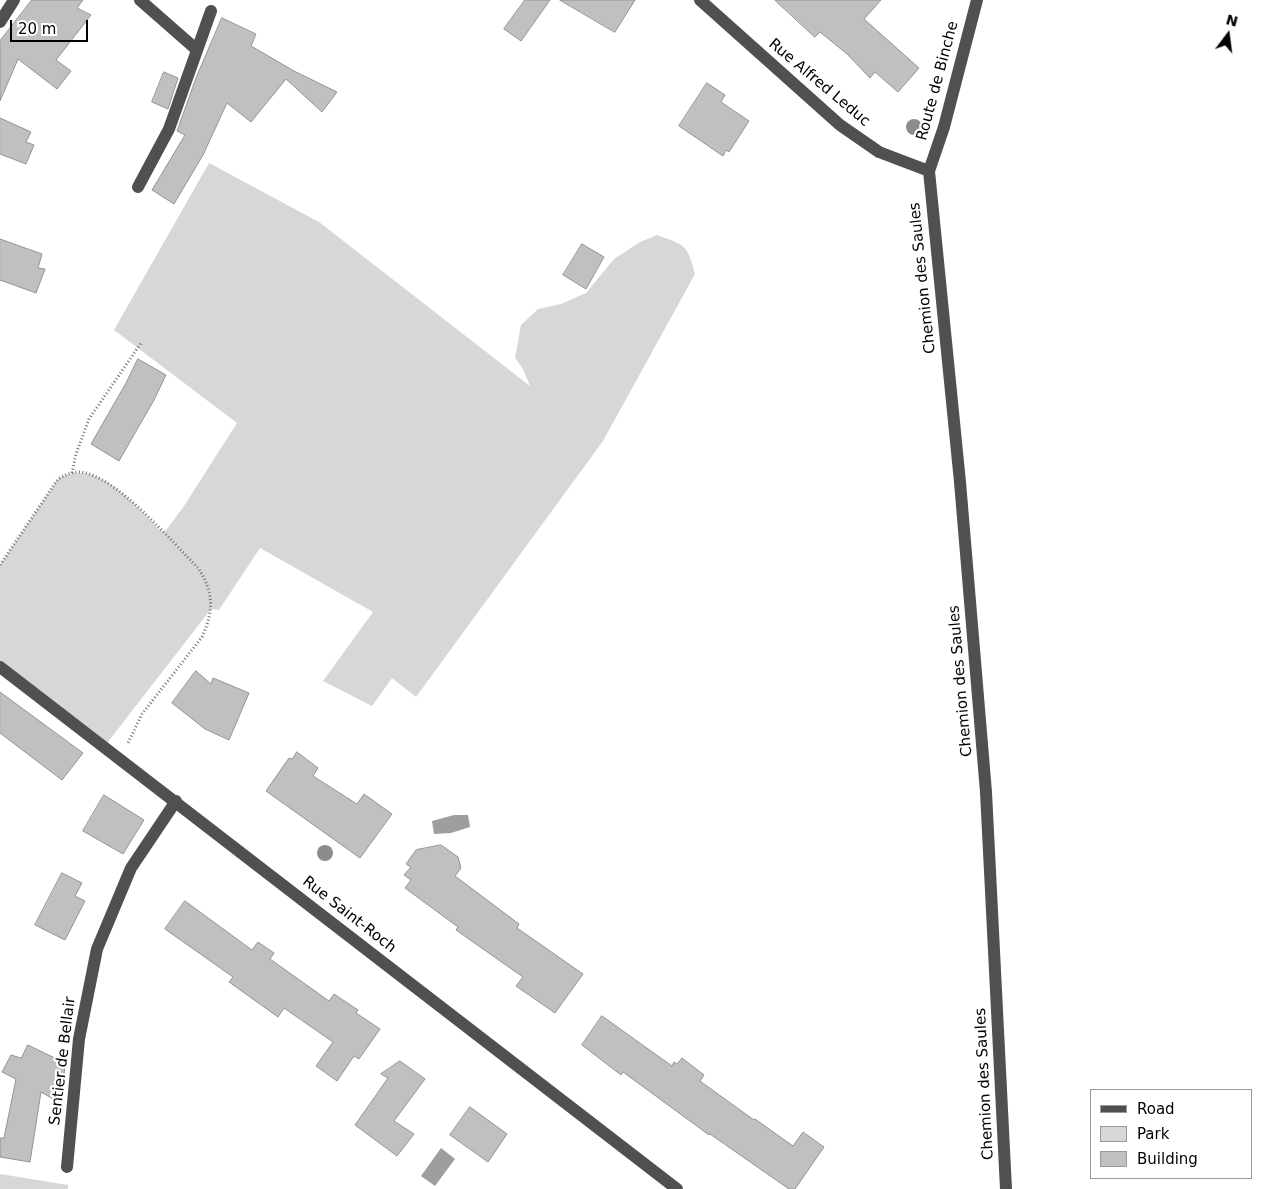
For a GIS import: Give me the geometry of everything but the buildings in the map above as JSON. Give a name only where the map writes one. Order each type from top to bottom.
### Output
[{"type":"street","points":[[0,22],[14,0]]},
{"type":"street","points":[[140,0],[197,50]]},
{"type":"street","name":"Rue Alfred Leduc","points":[[700,0],[840,125],[878,152],[929,171]]},
{"type":"street","name":"Route de Binche","points":[[929,171],[944,127],[977,0]]},
{"type":"street","points":[[138,187],[169,129],[211,11]]},
{"type":"street","name":"Chemion des Saules","points":[[929,171],[960,482],[986,792],[1006,1189]]},
{"type":"street","name":"Rue Saint-Roch","points":[[0,667],[677,1189]]},
{"type":"street","name":"Sentier de Bellair","points":[[67,1167],[79,1039],[97,950],[131,868],[176,801]]},
{"type":"path","points":[[72,473],[76,454],[89,419],[141,343]]},
{"type":"path","points":[[0,565],[58,479],[78,472],[90,474],[130,499],[198,568],[211,595],[211,609],[207,626],[202,636],[135,725],[122,760]]},
{"type":"green space","points":[[209,163],[319,222],[530,386],[523,369],[515,358],[521,325],[538,309],[561,304],[586,293],[614,259],[640,242],[657,235],[684,247],[690,257],[695,274],[603,441],[416,697],[392,678],[372,706],[323,681],[373,612],[260,548],[219,610],[211,609],[104,747],[0,667],[0,565],[58,479],[73,473],[88,474],[102,479],[116,488],[164,533],[184,506],[237,423],[114,330]]},
{"type":"green space","points":[[0,1174],[68,1185],[68,1189],[0,1189]]},
{"type":"shaded area","points":[[454,815],[468,815],[470,827],[451,833],[434,834],[432,821]]},
{"type":"shaded area","points":[[441,1148],[455,1159],[435,1186],[421,1176]]}]
